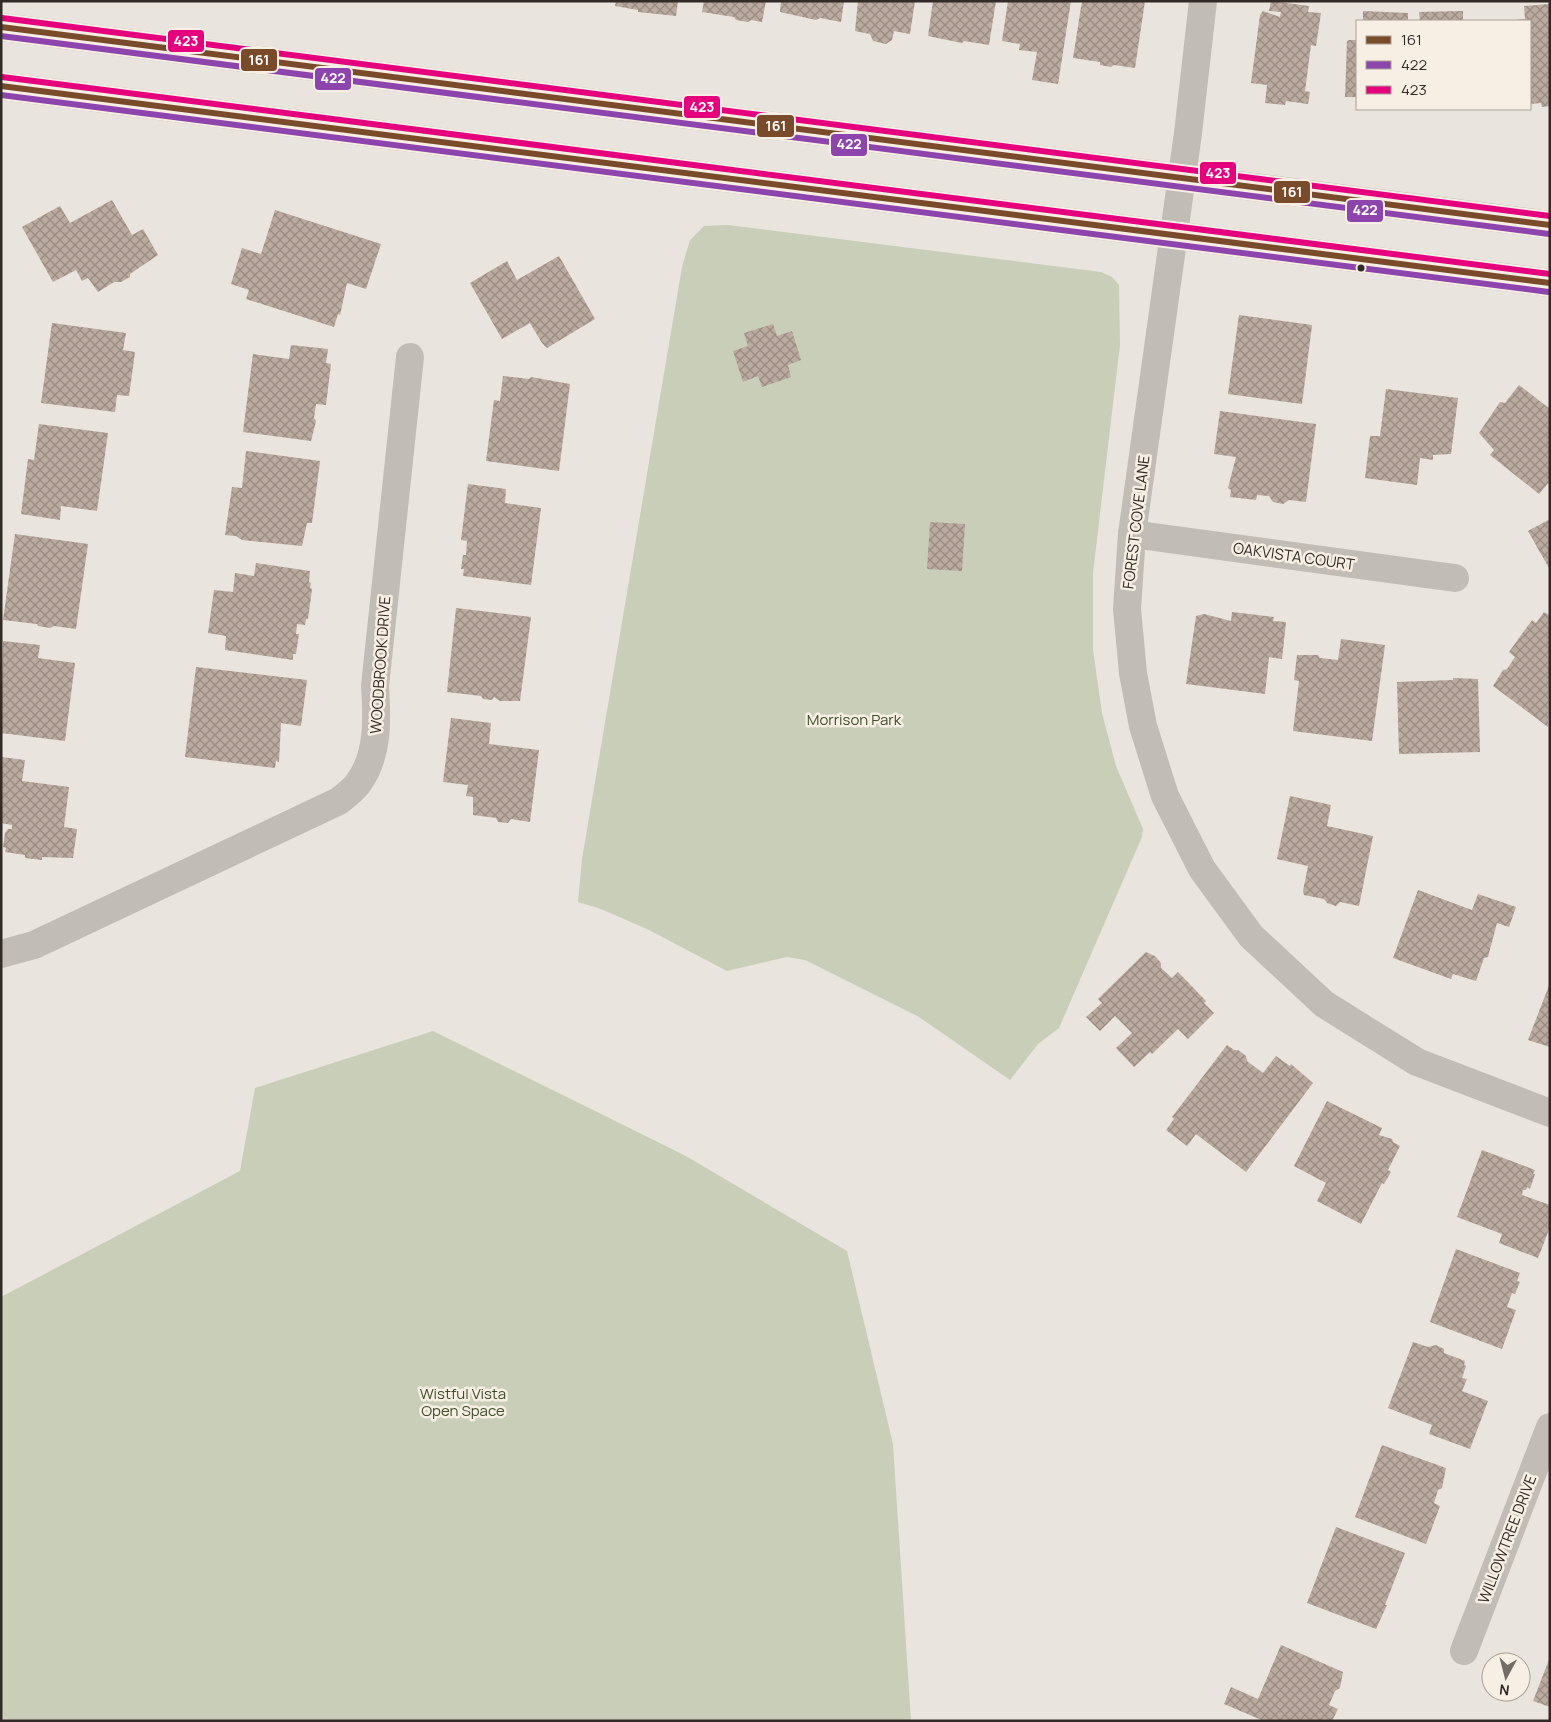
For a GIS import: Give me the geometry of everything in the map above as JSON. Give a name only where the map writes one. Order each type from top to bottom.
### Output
[{"type":"main road","points":[[1,27],[1181,180],[1550,225]]},
{"type":"main road","points":[[1,86],[1550,283]]},
{"type":"street","name":"FOREST COVE LANE","points":[[1204,1],[1174,235],[1132,534],[1127,609],[1133,673],[1143,726],[1165,796],[1202,869],[1251,936],[1324,1004],[1417,1062],[1550,1113]]},
{"type":"street","name":"WOODBROOK DRIVE","points":[[1,954],[34,945],[339,801],[359,783],[369,763],[377,725],[375,686],[410,357]]},
{"type":"street","name":"OAKVISTA COURT","points":[[1132,534],[1456,578]]},
{"type":"street","name":"WILLOWTREE DRIVE","points":[[1464,1651],[1550,1427]]},
{"type":"green space","name":"Morrison Park","points":[[728,225],[1101,272],[1112,277],[1119,285],[1120,345],[1093,573],[1093,650],[1102,713],[1116,766],[1143,829],[1142,837],[1059,1028],[1038,1044],[1010,1080],[919,1017],[805,960],[787,957],[727,971],[649,930],[601,909],[578,902],[582,859],[682,267],[690,240],[704,226]]},
{"type":"green space","name":"Wistful Vista Open Space","points":[[433,1031],[684,1155],[847,1251],[893,1444],[911,1721],[1,1721],[1,1297],[240,1171],[255,1088]]},
{"type":"building","points":[[616,1],[678,1],[676,16],[638,12],[638,10],[615,6]]},
{"type":"building","points":[[704,1],[766,1],[762,22],[751,20],[748,22],[736,20],[734,17],[702,12]]},
{"type":"building","points":[[781,1],[844,1],[841,22],[820,18],[816,20],[780,12]]},
{"type":"building","points":[[858,1],[915,1],[910,34],[894,31],[892,40],[886,44],[873,41],[870,34],[855,31]]},
{"type":"building","points":[[933,1],[996,1],[989,45],[964,41],[962,43],[928,36]]},
{"type":"building","points":[[1008,1],[1071,1],[1058,84],[1032,80],[1037,52],[1019,50],[1020,44],[1002,41]]},
{"type":"building","points":[[1082,1],[1145,1],[1135,68],[1114,65],[1111,67],[1100,65],[1100,62],[1073,58]]},
{"type":"building","points":[[1271,1],[1309,6],[1308,12],[1321,13],[1316,46],[1311,45],[1305,91],[1310,92],[1308,104],[1286,101],[1285,105],[1265,103],[1267,85],[1251,83],[1260,15],[1263,11],[1280,17],[1281,12],[1269,11]]},
{"type":"building","points":[[1550,4],[1550,106],[1542,107],[1541,103],[1531,104],[1531,20],[1515,20],[1525,19],[1524,6]]},
{"type":"building","points":[[1363,11],[1408,13],[1408,20],[1363,20]]},
{"type":"building","points":[[1463,11],[1463,20],[1420,20],[1419,12]]},
{"type":"building","points":[[1356,40],[1356,97],[1345,97],[1347,41]]},
{"type":"building","points":[[112,200],[132,235],[143,229],[158,255],[130,274],[130,277],[121,282],[114,282],[98,292],[88,278],[82,281],[76,270],[53,282],[22,227],[60,206],[70,223]]},
{"type":"building","points":[[275,210],[381,244],[366,289],[347,283],[340,315],[338,314],[334,327],[246,299],[249,290],[231,284],[242,248],[261,254]]},
{"type":"building","points":[[559,256],[595,319],[547,348],[530,323],[502,339],[470,283],[507,261],[517,280]]},
{"type":"building","points":[[1239,315],[1312,325],[1302,404],[1228,394]]},
{"type":"building","points":[[52,323],[126,333],[123,350],[135,352],[129,396],[117,395],[115,412],[41,403]]},
{"type":"building","points":[[773,324],[777,336],[792,331],[801,360],[788,365],[791,377],[762,387],[758,376],[743,382],[733,351],[748,346],[744,333]]},
{"type":"building","points":[[291,345],[328,349],[326,363],[331,364],[326,405],[316,404],[314,418],[316,421],[311,441],[243,432],[253,354],[289,359]]},
{"type":"building","points":[[503,376],[529,379],[531,377],[570,384],[559,471],[486,461],[494,400],[500,401]]},
{"type":"building","points":[[1519,385],[1550,409],[1550,481],[1539,494],[1490,455],[1494,450],[1479,433],[1500,402],[1505,403]]},
{"type":"building","points":[[1386,389],[1458,398],[1451,454],[1433,455],[1433,460],[1420,458],[1417,485],[1365,478],[1370,436],[1380,436]]},
{"type":"building","points":[[1220,411],[1316,424],[1306,502],[1289,500],[1283,504],[1273,502],[1269,496],[1257,495],[1256,500],[1230,497],[1231,490],[1228,488],[1236,457],[1214,454]]},
{"type":"building","points":[[39,424],[108,433],[97,511],[61,506],[60,520],[21,514],[28,459],[34,460]]},
{"type":"building","points":[[246,451],[320,461],[312,523],[307,523],[302,546],[242,540],[236,536],[225,535],[232,487],[242,488]]},
{"type":"building","points":[[468,484],[506,489],[505,503],[541,508],[531,585],[463,576],[464,569],[461,569],[463,555],[466,555],[467,541],[461,540]]},
{"type":"building","points":[[1550,519],[1550,570],[1528,531]]},
{"type":"building","points":[[930,522],[965,524],[962,571],[927,569]]},
{"type":"building","points":[[15,534],[88,544],[76,629],[54,626],[50,628],[38,626],[37,624],[3,620]]},
{"type":"building","points":[[256,563],[310,571],[309,582],[312,589],[308,619],[306,619],[305,625],[297,624],[296,634],[299,634],[296,654],[293,654],[293,660],[225,650],[226,636],[208,633],[214,590],[233,592],[235,573],[254,576]]},
{"type":"building","points":[[456,608],[531,617],[520,701],[500,701],[494,697],[492,700],[483,699],[481,696],[447,692]]},
{"type":"building","points":[[1232,612],[1274,617],[1273,621],[1286,622],[1282,659],[1269,657],[1265,694],[1186,684],[1196,616],[1204,614],[1231,621]]},
{"type":"building","points":[[1544,612],[1550,616],[1548,727],[1493,686],[1503,670],[1507,669],[1515,657],[1509,652],[1532,620],[1536,623]]},
{"type":"building","points":[[1341,639],[1385,645],[1372,741],[1293,731],[1299,681],[1294,680],[1297,655],[1318,655],[1320,658],[1338,660]]},
{"type":"building","points":[[3,641],[40,645],[38,658],[75,663],[65,741],[1,733]]},
{"type":"building","points":[[196,667],[307,680],[301,726],[281,723],[279,762],[276,761],[275,768],[185,757]]},
{"type":"building","points":[[1453,678],[1478,679],[1480,752],[1399,754],[1397,682],[1453,680]]},
{"type":"building","points":[[451,718],[491,723],[489,744],[539,750],[530,822],[511,819],[508,823],[498,822],[496,818],[473,815],[473,797],[466,796],[468,785],[443,782]]},
{"type":"building","points":[[1,757],[25,760],[22,781],[69,787],[64,827],[77,829],[73,858],[42,857],[42,860],[25,858],[25,855],[5,852],[6,848],[3,847],[5,833],[8,829],[12,829],[12,825],[1,823]]},
{"type":"building","points":[[1290,796],[1331,805],[1327,826],[1373,836],[1359,906],[1340,902],[1336,906],[1327,903],[1324,899],[1304,895],[1303,891],[1308,866],[1277,859]]},
{"type":"building","points":[[1418,890],[1472,910],[1478,894],[1516,907],[1509,927],[1497,923],[1488,957],[1484,958],[1476,981],[1453,974],[1451,979],[1393,958]]},
{"type":"building","points":[[1146,952],[1155,956],[1161,963],[1161,968],[1172,978],[1178,972],[1206,1001],[1204,1003],[1214,1013],[1188,1039],[1178,1029],[1152,1054],[1150,1052],[1134,1067],[1116,1048],[1132,1033],[1115,1016],[1100,1031],[1086,1017],[1102,1003],[1098,999]]},
{"type":"building","points":[[1550,983],[1550,1047],[1528,1040]]},
{"type":"building","points":[[1227,1045],[1246,1056],[1247,1061],[1263,1073],[1276,1056],[1290,1066],[1291,1064],[1313,1083],[1246,1172],[1196,1134],[1187,1146],[1166,1130],[1174,1119],[1172,1117]]},
{"type":"building","points":[[1327,1101],[1382,1128],[1379,1135],[1392,1139],[1393,1142],[1400,1146],[1388,1170],[1391,1172],[1384,1184],[1382,1183],[1361,1224],[1317,1201],[1326,1183],[1294,1166]]},
{"type":"building","points":[[1482,1150],[1535,1170],[1530,1189],[1527,1187],[1526,1190],[1523,1190],[1522,1195],[1550,1205],[1550,1227],[1538,1258],[1499,1243],[1502,1234],[1457,1217]]},
{"type":"building","points":[[1456,1249],[1520,1273],[1517,1281],[1520,1282],[1515,1294],[1512,1293],[1507,1307],[1516,1310],[1502,1349],[1430,1322]]},
{"type":"building","points":[[1413,1342],[1428,1347],[1436,1345],[1444,1349],[1444,1353],[1465,1361],[1464,1365],[1466,1366],[1462,1378],[1467,1379],[1462,1391],[1488,1401],[1470,1449],[1429,1434],[1432,1425],[1388,1408]]},
{"type":"building","points":[[1382,1445],[1446,1468],[1442,1488],[1438,1490],[1434,1503],[1440,1506],[1426,1544],[1355,1517]]},
{"type":"building","points":[[1336,1527],[1405,1553],[1385,1605],[1387,1605],[1376,1629],[1307,1603]]},
{"type":"building","points":[[1281,1645],[1343,1672],[1340,1688],[1335,1691],[1329,1705],[1338,1709],[1332,1721],[1264,1721],[1224,1704],[1231,1687],[1258,1699]]},
{"type":"building","points":[[1550,1657],[1550,1707],[1533,1701]]},
{"type":"transit line","name":"423","points":[[2,18],[1550,216]]},
{"type":"transit line","name":"161","points":[[1,27],[1550,225]]},
{"type":"transit line","name":"422","points":[[1,36],[1549,234]]},
{"type":"transit line","name":"423","points":[[2,77],[1550,274]]},
{"type":"transit line","name":"161","points":[[1,86],[1550,283]]},
{"type":"transit line","name":"422","points":[[1,95],[1549,292]]}]
